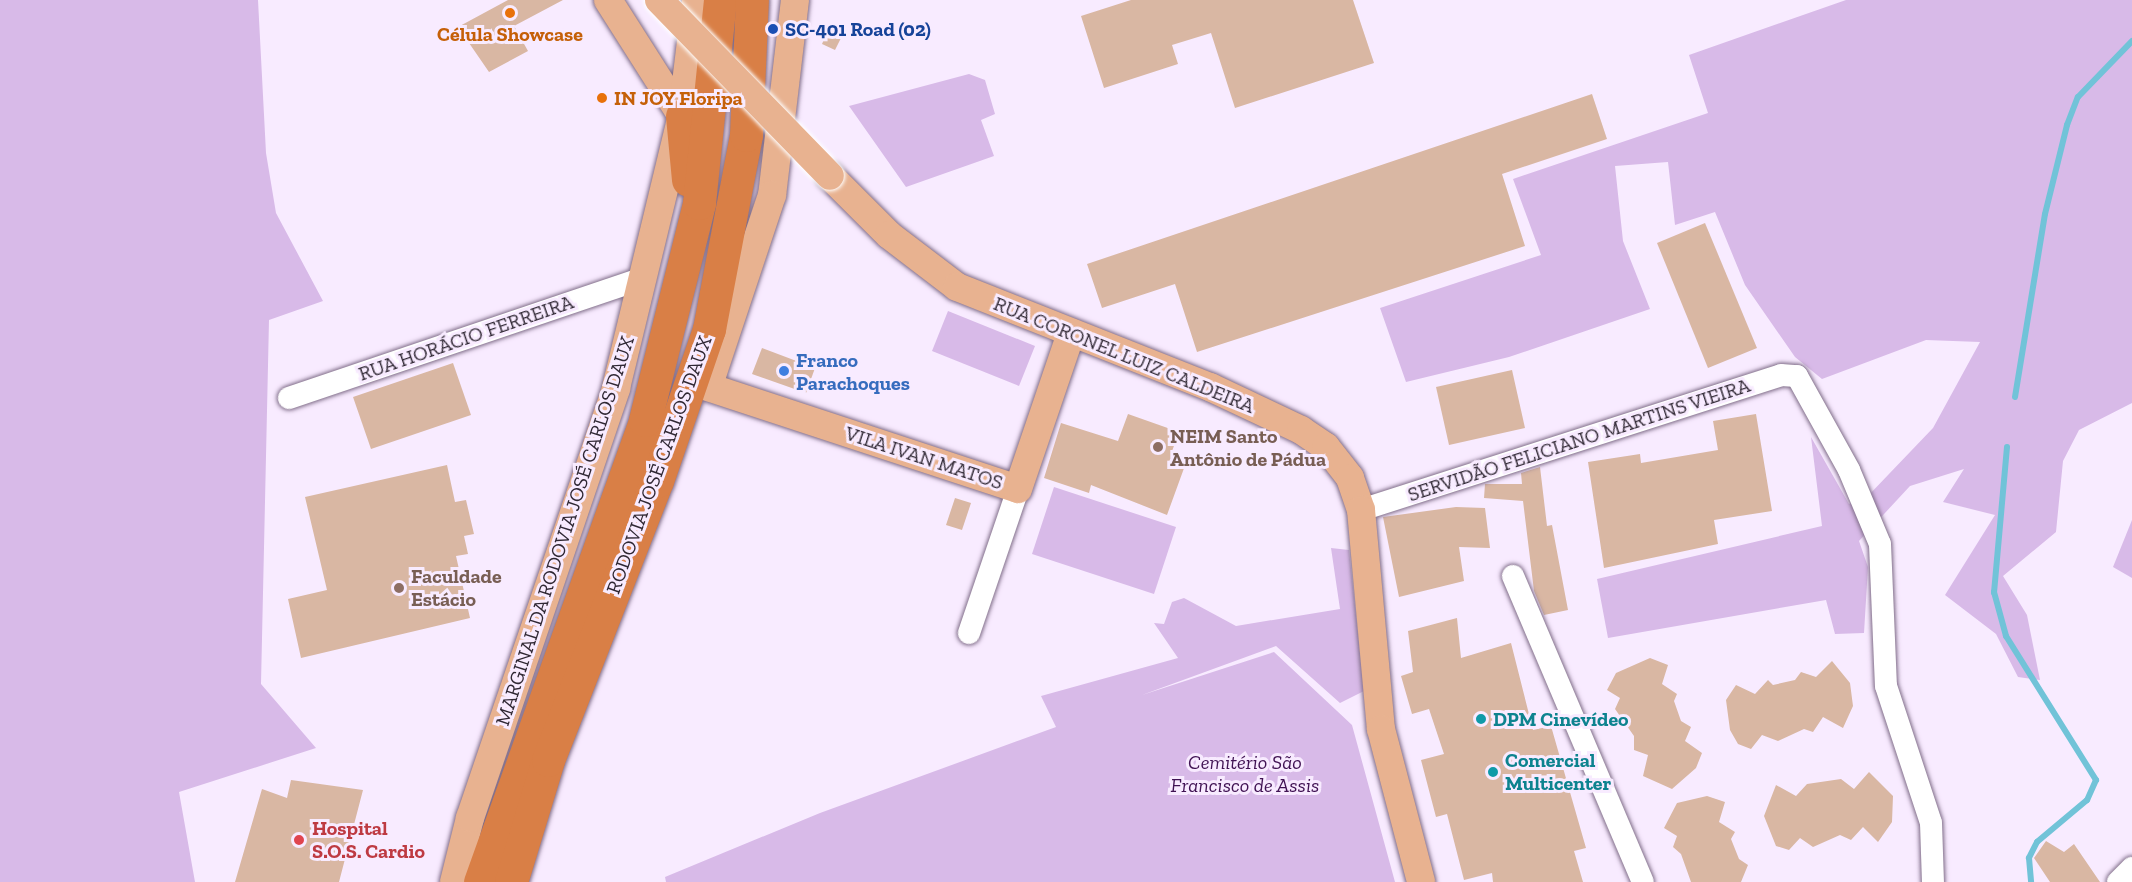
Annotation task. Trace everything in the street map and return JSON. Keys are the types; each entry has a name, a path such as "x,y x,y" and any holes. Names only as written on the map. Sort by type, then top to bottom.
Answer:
{"highway":[{"name":"RODOVIA JOSÉ CARLOS DAUX","path":"480,882 645,420 684,268 713,108 720,0"},
{"name":"RODOVIA JOSÉ CARLOS DAUX","path":"511,882 548,760 657,481 719,287 746,135 752,0"},
{"path":"682,117 688,148 684,268"},
{"path":"657,481 708,387"}],"main road":[{"path":"608,0 682,117"},
{"name":"RUA CORONEL LUIZ CALDEIRA","path":"659,0 889,235 957,287 1301,430 1326,447 1350,478 1361,510 1381,729 1420,882"},
{"name":"MARGINAL DA RODOVIA JOSÉ CARLOS DAUX","path":"454,882 470,818 616,388 682,117 696,0"},
{"path":"708,387 772,195 795,0"},
{"name":"VILA IVAN MATOS","path":"708,387 1018,489 1071,333"}],"street":[{"name":"RUA HORÁCIO FERREIRA","path":"289,398 644,278"},
{"name":"SERVIDÃO FELICIANO MARTINS VIEIRA","path":"1361,510 1781,375 1797,376 1849,470 1880,544 1886,686 1931,823 1933,882"},
{"path":"969,633 1018,489"},
{"path":"1513,576 1643,882"},
{"path":"2118,882 2132,868"}],"green space":[{"path":"0,0 258,0 266,153 276,213 323,301 269,320 261,684 316,748 179,792 195,882 0,882"},
{"path":"1846,0 2132,0 2132,403 2079,430 2063,461 2056,532 2003,576 2027,615 2040,680 2018,677 1996,634 1945,595 1995,515 1943,502 1964,469 1910,486 1859,541 1868,567 1864,633 1835,634 1826,600 1608,638 1597,579 1822,526 1811,437 1849,504 1866,498 1933,428 1980,342 1926,340 1822,379 1795,357 1745,285 1715,212 1675,225 1668,162 1615,166 1623,241 1650,309 1509,357 1406,382 1380,308 1541,255 1513,179 1708,113 1689,55"},
{"path":"969,74 985,80 995,114 981,120 994,156 906,187 849,106"},
{"path":"948,311 1035,346 1019,386 932,351"},
{"path":"1054,487 1176,527 1154,594 1032,554"},
{"path":"2132,520 2132,578 2113,567"},
{"name":"Cemitério São Francisco de Assis","path":"1331,548 1349,550 1364,691 1340,703 1276,646 1142,695 1274,652 1352,725 1395,882 666,882 665,877 820,813 1056,727 1041,696 1178,658 1154,623 1164,624 1172,602 1184,598 1236,626 1340,609"}],"building":[{"name":"Célula Showcase","path":"508,0 563,0 514,26 528,51 489,72 458,27"},
{"path":"1131,0 1353,0 1374,63 1235,108 1211,33 1172,45 1178,64 1104,88 1081,16"},
{"path":"829,28 843,34 835,50 822,44"},
{"path":"1592,94 1607,139 1502,174 1525,246 1197,352 1175,284 1102,308 1087,264"},
{"path":"1705,223 1757,348 1708,368 1657,243"},
{"name":"Franco Parachoques","path":"762,348 815,368 806,393 752,374"},
{"path":"453,363 471,415 371,449 353,397"},
{"path":"1512,370 1525,428 1449,445 1436,387"},
{"path":"1128,414 1179,432 1171,454 1187,460 1167,515 1091,485 1089,493 1044,478 1061,423 1118,441"},
{"path":"1756,414 1772,511 1714,520 1718,544 1604,568 1588,462 1640,454 1641,463 1718,450 1713,421"},
{"path":"447,465 455,502 466,500 474,534 464,536 468,554 456,556 470,618 301,658 288,599 327,590 305,497"},
{"path":"1540,467 1547,526 1552,525 1568,610 1544,615 1534,591 1523,501 1484,498 1485,484 1522,484 1521,473"},
{"path":"955,498 971,503 962,530 946,525"},
{"path":"1456,507 1485,508 1490,548 1459,547 1464,581 1399,597 1383,517"},
{"path":"1457,618 1461,658 1511,643 1533,730 1551,726 1586,848 1574,851 1583,882 1493,882 1492,873 1464,880 1447,814 1436,817 1421,760 1444,754 1429,709 1412,714 1401,676 1413,672 1408,631"},
{"path":"1650,658 1668,665 1662,684 1677,694 1674,701 1681,721 1691,727 1685,741 1702,753 1696,768 1672,789 1643,776 1648,755 1634,750 1634,736 1615,709 1620,698 1607,690 1616,673"},
{"path":"1832,661 1850,683 1853,706 1843,728 1823,717 1813,732 1804,729 1778,741 1762,735 1751,749 1738,744 1730,730 1726,700 1736,685 1755,694 1768,680 1773,685 1795,680 1801,672 1816,677"},
{"path":"1869,772 1893,796 1892,822 1878,842 1863,827 1851,840 1840,835 1813,847 1800,838 1789,850 1776,846 1764,816 1776,785 1796,796 1807,784 1841,779 1854,789"},
{"name":"Hospital S.O.S. Cardio","path":"291,780 363,790 339,882 235,882 262,789 287,798"},
{"path":"1707,796 1725,802 1719,822 1735,832 1731,839 1739,859 1748,865 1741,882 1691,882 1681,854 1673,847 1677,836 1664,828 1677,803"},
{"path":"2046,841 2064,852 2074,844 2100,882 2050,882 2034,858"}],"waterway":[{"path":"2015,397 2045,214 2067,125 2078,97 2132,41"},
{"path":"2007,447 1994,592 2006,636 2096,780 2087,800 2037,842 2029,858 2031,882"}],"place":[{"name":"Célula Showcase","path":"510,13"},
{"name":"SC-401 Road (02)","path":"773,29"},
{"name":"IN JOY Floripa","path":"602,98"},
{"name":"Franco Parachoques","path":"784,371"},
{"name":"NEIM Santo Antônio de Pádua","path":"1158,447"},
{"name":"Faculdade Estácio","path":"399,588"},
{"name":"DPM Cinevídeo","path":"1481,719"},
{"name":"Comercial Multicenter","path":"1493,772"},
{"name":"Hospital S.O.S. Cardio","path":"299,840"}]}
